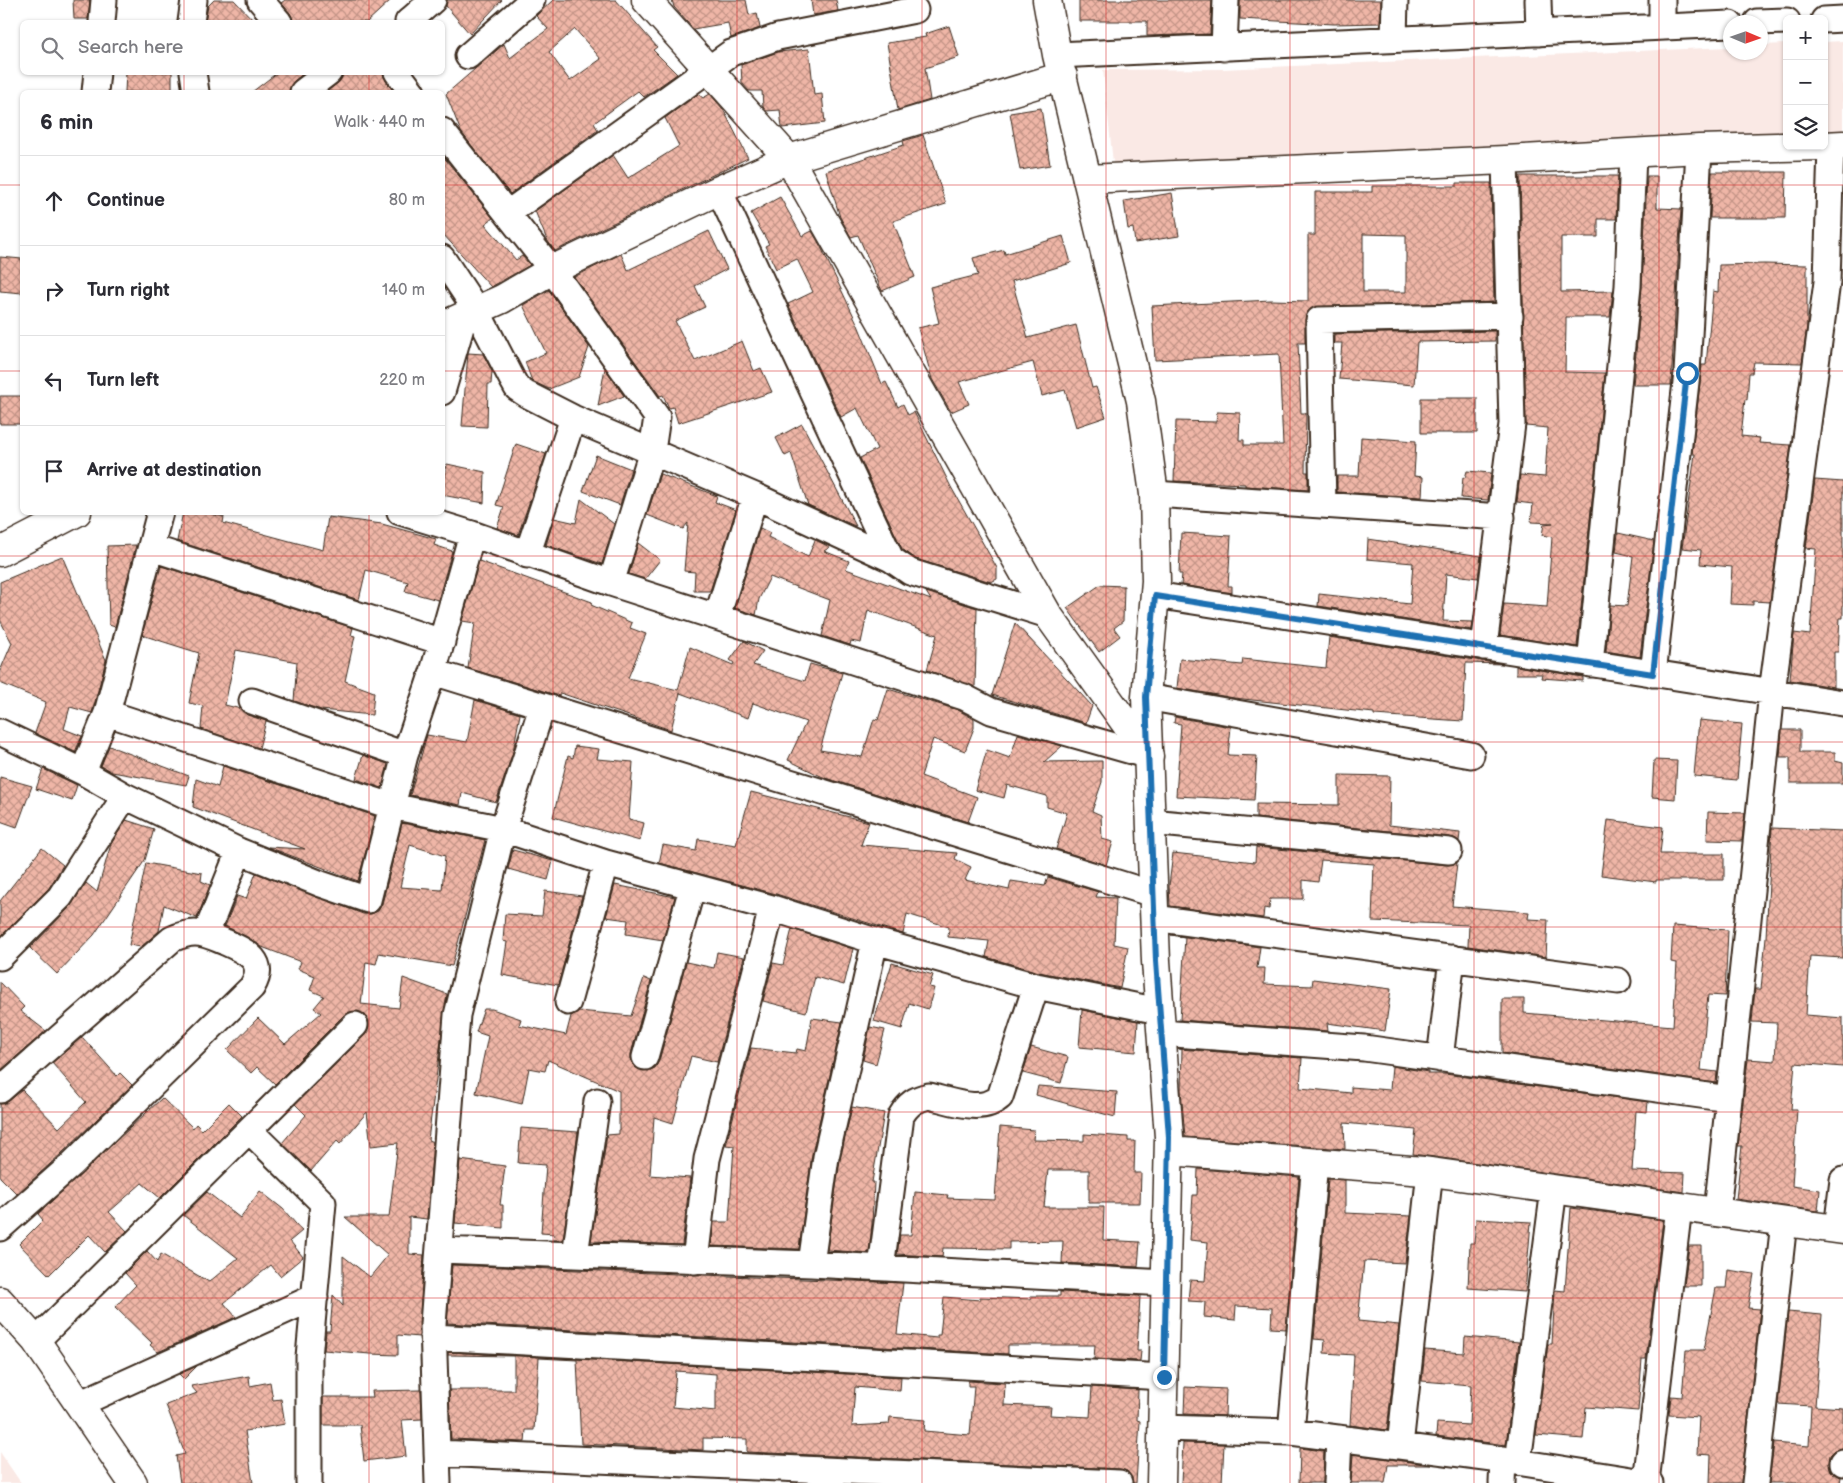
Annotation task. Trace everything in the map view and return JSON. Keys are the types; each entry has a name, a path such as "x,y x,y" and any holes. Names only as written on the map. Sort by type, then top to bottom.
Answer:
{"main road":[{"path":"646,0 789,159 1048,615 1149,756"},
{"path":"1047,0 1060,66 1141,401 1154,494 1155,596 1146,697 1154,906 1169,1152 1161,1483"},
{"path":"461,318 552,270 719,190 789,159 1060,66"},
{"path":"1087,179 1699,149 1829,146"},
{"path":"0,552 67,515"},
{"path":"1169,1152 1430,1171 1840,1230"},
{"path":"0,1301 36,1341 133,1483"}],"street":[{"path":"102,20 104,0"},
{"path":"191,20 194,0"},
{"path":"260,0 277,20"},
{"path":"410,20 433,0"},
{"path":"468,56 532,0"},
{"path":"1224,48 1226,0"},
{"path":"1394,39 1395,0"},
{"path":"1538,0 1539,33"},
{"path":"1662,0 1662,26"},
{"path":"508,214 731,53 753,44 915,10"},
{"path":"1828,20 1843,19"},
{"path":"1768,22 1783,21"},
{"path":"1060,66 1224,48 1723,24"},
{"path":"95,90 97,75"},
{"path":"193,75 196,90"},
{"path":"399,75 410,90"},
{"path":"307,90 328,78"},
{"path":"445,135 552,270 657,417 652,451 611,584"},
{"path":"1717,1212 1772,692 1827,282 1829,146"},
{"path":"1653,674 1687,373 1699,149"},
{"path":"1590,664 1628,286 1632,153"},
{"path":"1484,647 1502,518 1512,424 1505,160"},
{"path":"719,190 891,559"},
{"path":"445,267 461,318 517,388 526,394 573,418 754,496 891,559 910,572 1048,615"},
{"path":"1323,505 1319,320 1510,316"},
{"path":"445,380 461,318"},
{"path":"527,555 573,418"},
{"path":"1154,494 1502,518"},
{"path":"717,617 754,496"},
{"path":"83,772 107,713 159,515"},
{"path":"411,515 472,534 611,584 964,697 992,712 1149,756"},
{"path":"0,732 83,772 125,796 239,851 321,884 368,900 405,754 433,672 472,534"},
{"path":"152,548 442,642"},
{"path":"1155,596 1843,704"},
{"path":"433,672 1154,906 1452,958 1618,980"},
{"path":"1146,697 1471,755"},
{"path":"252,701 405,754"},
{"path":"438,1483 433,1337 457,1015 503,829 542,707"},
{"path":"107,713 391,806 503,829 606,863 692,888 772,908 875,941 1160,1022 1729,1098"},
{"path":"2,952 60,897 125,796"},
{"path":"1151,822 1449,851"},
{"path":"206,934 239,851"},
{"path":"568,1002 606,863"},
{"path":"645,1057 692,888"},
{"path":"695,1261 708,1159 772,908"},
{"path":"0,1090 165,943 182,935 206,934 248,953 253,958 258,975 252,987 71,1164 0,1228"},
{"path":"811,1264 826,1157 875,941"},
{"path":"1440,1059 1452,958"},
{"path":"881,1268 901,1116 906,1108 920,1098 929,1096 982,1106 995,1102 1000,1097 1036,986"},
{"path":"36,1341 355,1025"},
{"path":"576,1255 597,1101"},
{"path":"248,1130 323,1203 309,1358 309,1483"},
{"path":"1291,1432 1315,1162"},
{"path":"1400,1446 1430,1171"},
{"path":"1840,1230 1843,1180"},
{"path":"1508,1468 1554,1189"},
{"path":"1162,1428 1291,1432 1400,1446 1508,1468 1648,1483 1679,1207"},
{"path":"1755,1483 1784,1222"},
{"path":"440,1250 811,1264 1166,1283"},
{"path":"78,1404 315,1297"},
{"path":"433,1337 1164,1377"},
{"path":"1337,1483 1339,1438"},
{"path":"437,1453 1119,1483"}],"shaded area":[{"path":"1843,41 1843,131 1828,132 1828,42"},
{"path":"1783,44 1783,134 1114,172 1103,70 1223,69 1723,47 1723,60 1768,60 1768,45"},
{"path":"0,1452 21,1483 0,1483"}],"building":[{"path":"73,0 90,0 88,19 74,19"},
{"path":"214,0 234,0 253,20 205,20 208,6"},
{"path":"285,0 391,0 369,20 292,20 290,13 281,3"},
{"path":"447,0 502,0 470,34 446,6"},
{"path":"553,0 616,0 657,47 653,50 677,74 644,97 638,91 594,123 598,130 510,194 461,132 446,94 504,44 510,58 548,29 536,16","holes":["575,29 601,59 570,81 549,52"]},
{"path":"672,0 746,0 749,15 757,13 760,28 731,38 728,23 693,29 674,7"},
{"path":"811,0 836,0 838,11 813,15"},
{"path":"1079,0 1212,0 1210,34 1147,36 1147,21 1079,21"},
{"path":"1240,0 1381,0 1380,23 1334,24 1240,19"},
{"path":"949,26 959,57 925,68 930,100 898,110 887,43 926,37 925,34"},
{"path":"809,49 814,95 822,94 825,123 782,128 780,110 766,111 763,107 762,91 749,91 742,83 741,65 778,52"},
{"path":"126,75 172,75 172,90 125,90"},
{"path":"274,75 301,75 294,81 290,90 255,90"},
{"path":"342,75 384,75 393,90 329,90 338,83"},
{"path":"698,94 703,98 710,94 723,109 748,158 555,251 547,240 535,211 613,155 628,178 679,146 665,118"},
{"path":"1041,108 1050,165 1020,170 1010,113"},
{"path":"923,135 946,204 893,221 915,277 882,291 858,235 851,237 840,217 826,171 904,145 903,141"},
{"path":"445,159 493,218 485,224 516,260 522,256 530,265 491,287 445,236"},
{"path":"1712,172 1786,172 1785,218 1710,218"},
{"path":"1520,176 1618,176 1616,219 1598,219 1598,237 1561,237 1561,292 1613,291 1610,317 1566,317 1565,372 1605,373 1577,647 1500,635 1504,604 1547,607 1552,537 1542,535 1544,524 1553,523 1531,522 1533,504 1517,502 1520,475 1545,477 1548,428 1526,426"},
{"path":"1647,176 1657,176 1657,208 1681,209 1671,385 1633,385 1642,287"},
{"path":"1457,183 1491,183 1494,302 1312,308 1307,313 1305,320 1305,343 1298,343 1301,413 1306,413 1305,472 1308,472 1308,490 1245,486 1245,484 1174,481 1176,421 1216,422 1217,412 1240,413 1239,440 1244,440 1244,445 1283,445 1279,354 1155,360 1152,306 1271,300 1308,301 1308,235 1315,235 1315,192 1372,192 1372,186 1457,186","holes":["1363,234 1406,235 1406,292 1363,292"]},
{"path":"1172,193 1179,236 1135,243 1133,228 1128,229 1124,201"},
{"path":"780,197 802,236 812,231 858,325 882,384 886,382 898,407 903,404 908,415 914,412 951,487 997,568 997,579 991,582 916,559 902,549 860,458 877,449 857,408 841,417 788,304 813,292 797,259 776,269 765,246 769,244 751,213"},
{"path":"709,231 727,269 695,286 705,307 675,321 695,361 742,341 754,371 761,368 772,392 678,423 673,407 669,408 663,395 660,396 574,277 621,254 628,270"},
{"path":"1063,236 1071,263 1012,281 1028,338 1076,325 1092,388 1096,387 1106,417 1076,427 1065,390 1042,396 1033,362 959,382 969,404 951,412 932,379 918,328 939,323 930,287 978,275 973,258 1004,250 1005,254"},
{"path":"0,257 20,259 20,293 0,291"},
{"path":"1719,265 1807,265 1807,326 1802,363 1754,362 1752,373 1749,373 1741,436 1760,438 1759,443 1791,445 1770,602 1753,601 1753,605 1730,604 1732,567 1700,564 1701,550 1682,548 1695,454 1692,454 1702,365 1706,365 1713,291 1718,292"},
{"path":"549,290 589,347 579,377 549,389 532,381 525,362 546,353 523,305"},
{"path":"1495,331 1495,341 1417,342 1414,385 1339,379 1342,343 1334,343 1334,334"},
{"path":"468,353 483,354 492,371 491,384 488,384 487,427 462,426"},
{"path":"605,368 624,396 598,406"},
{"path":"0,396 20,396 20,424 0,424"},
{"path":"1421,398 1477,398 1477,433 1421,433"},
{"path":"802,424 856,526 808,505 791,453 785,456 776,438"},
{"path":"1361,437 1416,441 1414,476 1423,477 1422,497 1337,492 1337,476 1359,476"},
{"path":"516,444 546,454 518,535 497,528 504,507 496,505"},
{"path":"596,455 631,469 620,505 583,491"},
{"path":"447,464 485,472 484,503 445,496"},
{"path":"1467,471 1491,473 1488,500 1461,498 1463,477 1465,478"},
{"path":"660,474 717,496 715,502 736,510 710,591 694,591 695,572 684,571 688,523 683,529 647,515"},
{"path":"1815,480 1843,482 1843,618 1840,618 1838,652 1834,652 1834,687 1790,680 1794,633 1810,635 1816,549 1806,548"},
{"path":"581,499 614,524 602,564 546,545 554,518 576,523"},
{"path":"182,515 216,515 224,517 223,523 323,550 328,517 382,524 436,539 434,545 452,551 438,600 405,591 408,582 366,570 359,600 177,541"},
{"path":"760,528 770,533 768,537 808,557 815,540 830,547 824,551 849,561 846,569 931,600 926,592 977,608 975,687 927,670 937,635 868,610 861,643 851,641 850,645 822,636 830,600 770,577 759,599 756,615 735,608"},
{"path":"1181,533 1231,536 1228,586 1232,586 1232,593 1181,585 1182,574 1179,574"},
{"path":"1618,533 1654,541 1640,657 1606,651 1610,605 1627,606 1633,556 1616,552"},
{"path":"1368,539 1481,556 1478,578 1446,574 1443,621 1473,622 1472,630 1318,606 1319,594 1410,604 1413,563 1367,559"},
{"path":"638,543 660,560 645,579 629,574"},
{"path":"136,545 115,627 109,625 107,546"},
{"path":"62,556 106,660 92,713 70,707 64,729 82,736 75,752 35,733 46,702 0,683 0,671 12,643 0,620 0,582"},
{"path":"479,561 592,602 591,605 632,623 630,628 646,634 628,678 678,690 690,647 733,665 734,663 730,660 744,641 763,651 753,665 805,681 810,664 842,673 820,750 862,757 874,719 878,720 888,689 958,710 974,719 974,728 965,751 933,739 921,776 977,797 968,822 825,778 788,760 806,722 753,703 748,718 680,693 671,730 560,693 559,696 468,668 475,623 462,621"},
{"path":"161,566 353,628 351,635 355,636 345,681 374,692 372,715 321,710 294,701 297,662 236,650 225,705 241,709 247,715 266,721 259,748 201,729 203,706 189,703 199,653 142,635"},
{"path":"1100,585 1124,586 1123,621 1114,628 1120,636 1099,652 1067,608"},
{"path":"1015,623 1092,706 1086,723 992,695"},
{"path":"1329,637 1503,664 1466,663 1463,721 1374,715 1374,713 1234,698 1177,688 1180,659 1242,665 1243,659 1326,668"},
{"path":"1516,666 1583,677 1583,681 1541,678 1542,674 1516,674"},
{"path":"475,700 520,714 513,752 496,802 462,793 460,805 410,795 427,735 467,742"},
{"path":"1175,717 1231,727 1228,755 1257,756 1254,800 1176,796 1181,724 1174,723"},
{"path":"1699,720 1742,724 1737,780 1694,776"},
{"path":"1782,730 1800,730 1800,752 1835,752 1835,761 1843,763 1843,783 1790,783 1790,757 1780,757"},
{"path":"1018,734 1062,746 1044,762 1102,761 1102,782 1092,811 1101,815 1102,839 1113,842 1106,865 1056,849 1067,813 1047,807 1047,796 1007,785 1004,798 975,790 987,750 1010,758"},
{"path":"109,746 189,776 186,785 112,772 101,766"},
{"path":"575,746 599,749 597,759 633,762 629,819 644,823 640,841 553,817 568,756 573,758"},
{"path":"363,755 388,764 382,788 356,779"},
{"path":"1654,760 1677,761 1675,799 1652,797"},
{"path":"223,766 375,816 358,881 268,847 305,849 193,807 196,779 218,787"},
{"path":"43,769 77,785 72,801 36,789"},
{"path":"1339,775 1390,776 1389,825 1460,833 1459,841 1450,837 1256,818 1256,804 1339,805"},
{"path":"0,777 32,786 17,827 0,821"},
{"path":"751,792 869,822 861,845 957,853 955,859 971,867 965,880 1009,890 1011,881 1045,886 1048,877 1098,892 1096,897 1116,898 1114,944 1128,947 1120,988 1039,972 986,957 989,941 948,937 949,927 907,914 903,934 776,894 659,863 663,845 696,851 698,839 736,845"},
{"path":"1708,812 1745,813 1742,841 1707,840"},
{"path":"126,820 154,829 145,860 94,935 57,974 30,948 70,907 86,883 97,892 111,844"},
{"path":"1608,820 1663,827 1660,854 1724,854 1724,880 1656,880 1656,882 1601,875"},
{"path":"402,823 485,840 452,966 379,953 376,964 366,962 361,1004 399,1008 403,978 447,994 428,1140 433,1142 427,1219 409,1217 409,1254 424,1255 419,1337 398,1335 398,1355 324,1350 326,1331 330,1331 333,1295 343,1306 343,1256 370,1277 388,1255 345,1217 389,1217 398,1143 371,1146 367,1112 340,1144 337,1141 311,1171 282,1143 306,1115 295,1104 365,1035 369,1028 369,1021 365,1015 358,1011 345,1014 275,1084 257,1067 251,1073 227,1050 258,1018 285,1044 321,1013 314,1008 324,996 310,990 315,976 298,969 301,962 262,947 225,926 237,896 246,899 256,873 363,914 371,914 378,911 382,904","holes":["410,845 445,856 442,890 400,887"]},
{"path":"1772,828 1843,831 1843,958 1810,956 1806,1015 1843,1018 1843,1067 1795,1063 1791,1109 1797,1109 1792,1186 1820,1190 1818,1211 1736,1199 1742,1146 1738,1146 1748,1059 1775,1061 1777,1023 1752,1022 1755,989 1761,989"},
{"path":"1256,847 1448,865 1457,863 1452,906 1529,912 1528,919 1548,920 1546,957 1468,946 1469,925 1372,921 1374,864 1321,860 1318,882 1303,880 1303,899 1270,899 1269,909 1264,908 1263,918 1170,906 1169,886 1173,853 1255,862"},
{"path":"42,848 63,865 49,888 0,937 0,901"},
{"path":"513,850 553,861 548,880 508,869"},
{"path":"146,863 202,873 201,881 210,885 197,918 164,905 159,931 141,947 129,945"},
{"path":"615,885 675,897 663,940 626,934 628,920 606,917"},
{"path":"545,891 582,896 558,985 502,975 507,942 503,941 505,914 542,916"},
{"path":"1673,926 1728,930 1725,996 1708,995 1701,1070 1717,1072 1716,1083 1502,1053 1502,999 1524,999 1524,1013 1673,1026 1677,963 1671,962"},
{"path":"792,929 853,949 844,985 815,977 806,1012 763,1001 773,963 783,965"},
{"path":"1171,935 1260,947 1257,968 1265,968 1264,984 1312,986 1313,979 1391,989 1385,1031 1327,1023 1328,1031 1180,1020 1185,937"},
{"path":"717,952 744,957 717,1062 691,1056 673,1123 654,1117 650,1175 690,1178 682,1245 591,1241 607,1135 619,1134 619,1091 548,1060 545,1071 529,1068 522,1104 476,1093 488,1036 476,1032 484,1009 492,1009 521,1019 519,1025 566,1035 571,1016 579,1011 631,1016 644,978 651,981 631,1054 631,1061 635,1067 648,1071 655,1068 659,1061 686,962 714,968"},
{"path":"892,963 933,975 929,987 934,988 928,1009 909,1003 902,1029 874,1021"},
{"path":"0,982 24,1007 20,1011 46,1031 0,1071"},
{"path":"1082,1010 1138,1021 1136,1052 1079,1047"},
{"path":"812,1018 842,1022 812,1154 799,1249 711,1246 714,1222 729,1222 734,1146 726,1145 751,1048 796,1053 797,1049 806,1051"},
{"path":"870,1027 885,1030 876,1064 863,1060"},
{"path":"82,1037 117,1076 120,1073 132,1085 17,1194 0,1177 0,1104 9,1101 22,1090 59,1128 86,1102 52,1063"},
{"path":"1031,1047 1068,1057 1061,1083 1023,1073"},
{"path":"1182,1049 1302,1058 1300,1088 1351,1093 1351,1087 1390,1090 1392,1066 1428,1072 1428,1074 1445,1074 1648,1102 1647,1112 1636,1111 1632,1171 1685,1173 1684,1192 1413,1154 1416,1130 1344,1123 1345,1149 1185,1137 1181,1090"},
{"path":"1038,1086 1117,1092 1115,1117 1036,1095"},
{"path":"162,1098 193,1128 196,1124 202,1130 229,1103 242,1116 160,1198 142,1183 109,1212 127,1231 105,1252 89,1235 49,1275 19,1244 43,1220 38,1214"},
{"path":"852,1107 884,1113 872,1182 874,1182 869,1253 827,1250 840,1160"},
{"path":"1000,1127 1034,1130 1033,1140 1084,1141 1084,1134 1128,1137 1128,1141 1135,1141 1134,1173 1141,1173 1140,1203 1089,1203 1089,1170 1048,1170 1044,1207 1104,1207 1103,1240 1140,1242 1138,1267 1062,1263 1063,1241 1009,1242 1009,1249 943,1248 942,1257 897,1254 900,1235 911,1235 915,1192 948,1195 947,1198 995,1200"},
{"path":"521,1128 578,1132 563,1240 553,1240 554,1234 541,1233 546,1165 518,1163"},
{"path":"460,1160 505,1166 500,1205 503,1205 503,1228 455,1223"},
{"path":"1198,1169 1299,1177 1286,1329 1271,1328 1272,1308 1236,1306 1235,1320 1204,1317 1205,1302 1188,1301 1190,1280 1205,1281 1208,1242 1190,1240 1193,1195 1197,1195"},
{"path":"1328,1179 1345,1180 1345,1213 1411,1216 1405,1263 1364,1261 1358,1321 1399,1325 1387,1430 1350,1425 1354,1355 1324,1353 1325,1340 1314,1339"},
{"path":"260,1191 283,1209 302,1231 290,1241 303,1257 280,1276 271,1265 224,1303 236,1317 158,1352 150,1345 152,1343 115,1307 136,1285 125,1273 147,1251 157,1262 161,1254 209,1282 238,1258 183,1215 207,1192 240,1218"},
{"path":"1571,1208 1663,1220 1646,1359 1642,1359 1638,1411 1586,1407 1583,1439 1536,1435 1548,1344 1552,1344 1555,1290 1565,1291"},
{"path":"1476,1219 1531,1222 1525,1292 1468,1288 1470,1243 1474,1243"},
{"path":"1689,1246 1701,1246 1701,1286 1684,1286"},
{"path":"452,1265 903,1283 897,1334 937,1338 937,1335 940,1335 944,1297 980,1300 980,1297 1031,1299 1031,1296 1060,1296 1060,1292 1140,1296 1137,1351 1141,1351 1140,1361 1094,1359 1095,1345 1008,1345 1008,1354 447,1323"},
{"path":"1728,1270 1754,1274 1748,1308 1760,1309 1741,1483 1710,1483 1711,1455 1697,1454 1699,1417 1669,1415 1671,1396 1682,1397 1686,1350 1704,1350 1716,1288 1726,1288"},
{"path":"1788,1312 1822,1315 1815,1406 1843,1408 1843,1448 1835,1450 1830,1455 1829,1462 1831,1471 1841,1477 1840,1483 1769,1483 1774,1443 1809,1446 1811,1406 1778,1404"},
{"path":"1465,1337 1519,1342 1506,1445 1436,1436 1437,1423 1469,1425 1471,1385 1422,1381 1425,1350 1464,1353"},
{"path":"448,1352 901,1377 900,1391 855,1387 852,1426 889,1424 890,1417 925,1420 924,1431 970,1435 974,1386 968,1386 968,1381 1005,1383 1004,1405 1051,1407 1050,1415 1090,1417 1092,1387 1138,1390 1137,1420 1140,1421 1136,1483 1133,1483 1127,1471 1120,1469 747,1452 747,1439 703,1438 703,1450 581,1444 577,1360 539,1358 534,1430 526,1430 525,1442 451,1439 449,1390 514,1390 514,1356 448,1355","holes":["676,1371 716,1374 716,1411 673,1407"]},
{"path":"197,1366 184,1379 179,1374"},
{"path":"249,1376 250,1386 270,1382 273,1400 281,1399 285,1424 245,1431 253,1483 180,1483 176,1456 185,1454 166,1405 197,1393 191,1386"},
{"path":"1185,1387 1226,1389 1225,1416 1184,1414"},
{"path":"421,1390 422,1419 402,1420 406,1456 364,1461 360,1425 323,1425 323,1397 373,1397 372,1391"},
{"path":"1183,1443 1224,1444 1222,1483 1181,1483"},
{"path":"1300,1448 1324,1451 1323,1483 1299,1483"},
{"path":"1353,1454 1431,1465 1388,1465 1385,1483 1351,1483"}],"route":[{"path":"1164,1377 1169,1137 1156,961 1146,697 1155,596 1653,674 1687,373"}]}
